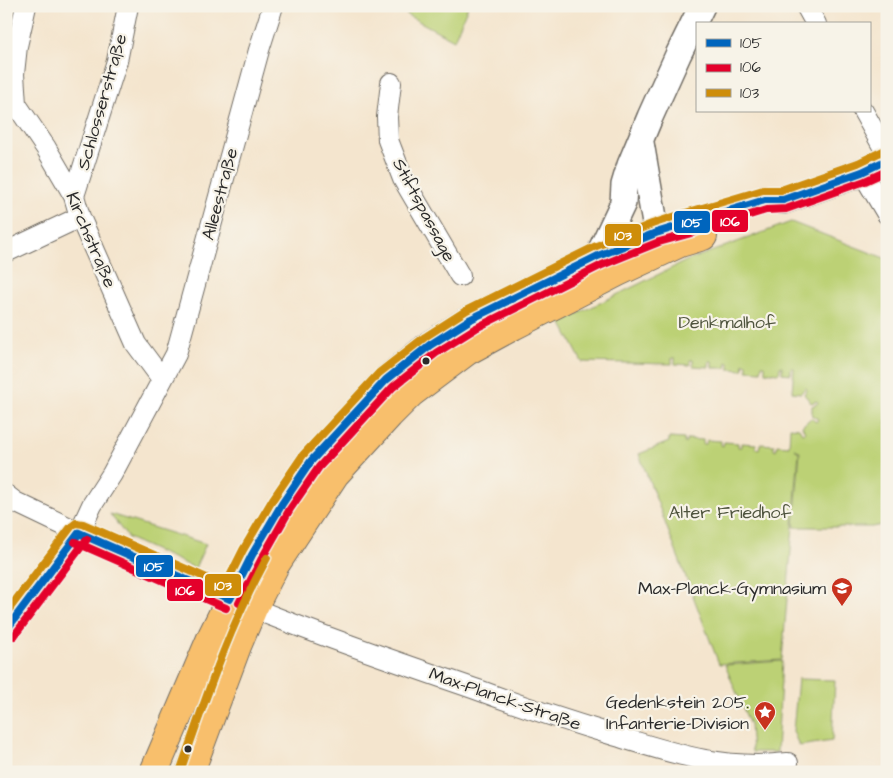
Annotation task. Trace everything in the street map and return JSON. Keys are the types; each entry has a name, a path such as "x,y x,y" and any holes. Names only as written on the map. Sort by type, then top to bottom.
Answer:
{"main road":[{"path":"190,772 237,646 242,604 252,555 282,504 311,461 386,380 430,345 470,319 598,256 653,241 765,200 783,200 862,172 887,160"},
{"path":"154,772 212,636 275,565 335,474 411,392 467,351 618,272 653,241"}],"street":[{"name":"Kirchstraße","path":"26,6 15,64 16,104 46,148 74,196 80,217 136,344 162,379"},
{"name":"Schlosserstraße","path":"74,196 117,61 128,6"},
{"name":"Alleestraße","path":"6,630 79,533 92,505 112,474 176,354 259,50 273,6"},
{"path":"653,241 628,218 623,203 624,185 630,165 641,143 650,117 702,6"},
{"path":"806,6 815,22"},
{"name":"Stiftspassage","path":"391,83 387,117 388,140 403,179 460,276"},
{"path":"864,112 887,154"},
{"path":"641,143 653,241"},
{"path":"862,172 887,214"},
{"path":"598,256 623,203"},
{"path":"6,252 80,217"},
{"name":"Max-Planck-Straße","path":"6,495 15,502 79,533 242,604 338,641 535,711 683,757 738,765 788,763"}],"green space":[{"path":"416,6 468,6 454,40 407,15 409,9 414,10"},
{"path":"791,222 887,259 887,524 872,527 794,527 800,451 794,449 799,452 782,660 719,664 639,454 669,442 669,438 684,439 684,443 686,443 687,439 703,440 703,444 706,444 707,440 721,441 723,446 724,442 738,443 738,447 741,447 741,443 756,444 756,448 759,449 760,444 774,445 776,450 777,445 789,446 790,427 799,428 802,433 805,432 802,426 811,418 816,422 818,419 812,416 812,406 818,403 817,401 811,403 804,394 807,389 805,388 801,393 792,392 794,368 791,368 791,374 782,373 782,366 779,373 765,372 765,365 762,365 761,371 747,370 747,364 744,363 743,370 729,369 729,363 727,362 726,368 712,368 712,361 709,361 709,367 693,366 693,360 690,360 690,365 675,364 675,358 672,358 672,364 582,362 561,322 686,261"},
{"path":"110,514 206,544 195,568 128,538"},
{"path":"782,661 777,752 752,752 750,725 725,665"},
{"path":"798,679 835,680 832,741 799,746 793,731"}],"transit line":[{"name":"103","path":"6,613 76,523 83,524 225,586 243,550 273,499 303,455 379,373 425,337 467,310 594,247 682,214 763,190 781,190 858,163 883,151"},
{"name":"105","path":"230,599 252,555 282,504 311,461 386,380 430,345 471,319 598,256 656,233 685,224 765,200 783,200 862,172 887,160"},
{"name":"106","path":"239,603 290,509 319,467 393,387 436,353 476,328 602,265 659,242 766,210 786,209 865,181 887,171"},
{"name":"105","path":"79,533 230,599"},
{"name":"105","path":"6,630 79,533"},
{"name":"106","path":"14,636 87,539"},
{"name":"106","path":"75,542 226,608"},
{"name":"103","path":"181,769 209,688 230,635 267,558"}],"place":[{"name":"Max-Planck-Gymnasium","path":"842,607"},
{"name":"Gedenkstein 205. Infanterie-Division","path":"765,731"}],"park label":[{"name":"Denkmalhof","path":"727,322"},
{"name":"Alter Friedhof","path":"730,512"}]}
